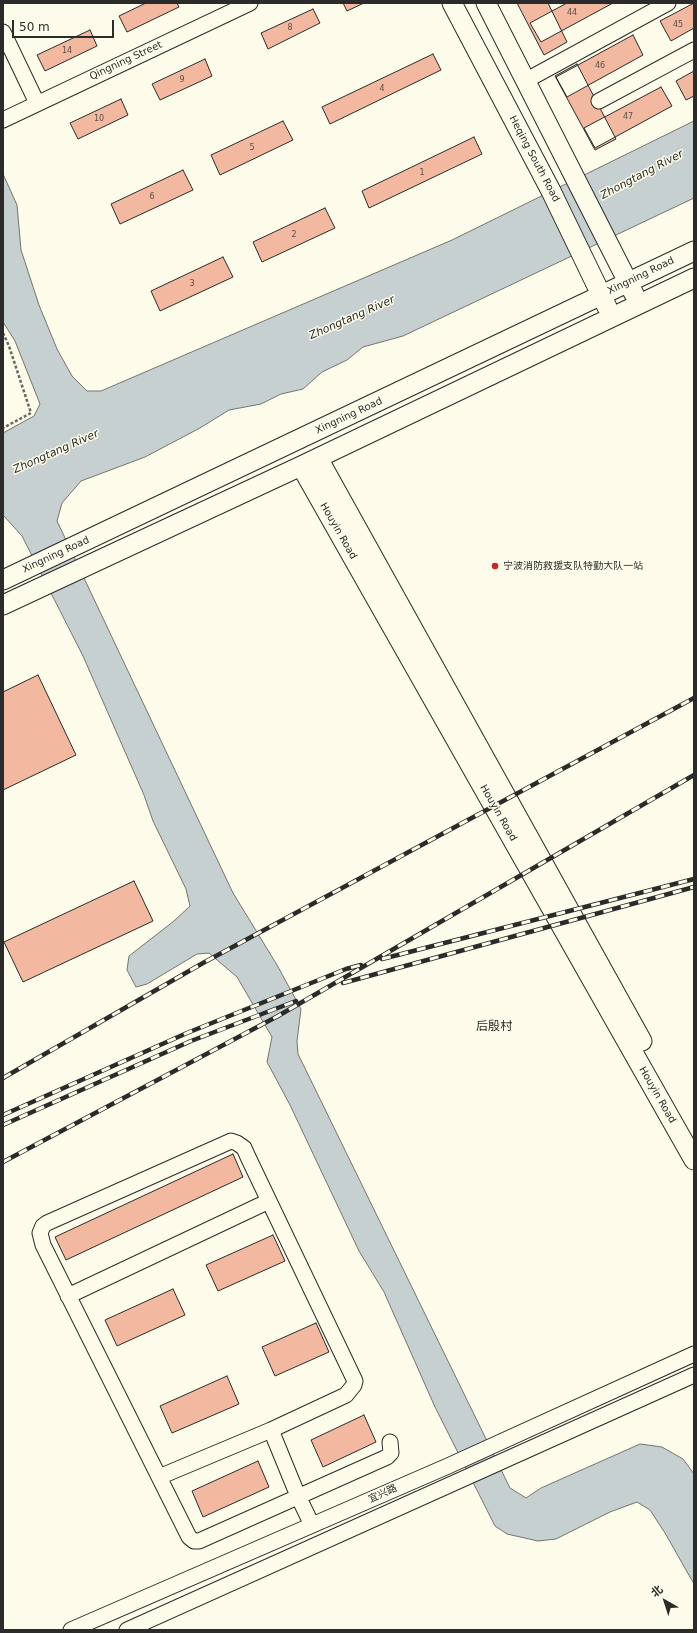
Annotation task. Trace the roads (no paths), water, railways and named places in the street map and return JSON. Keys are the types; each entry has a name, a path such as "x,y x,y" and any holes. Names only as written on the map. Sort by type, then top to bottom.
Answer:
{"main road":[{"name":"Heqing South Road","path":"452,3 551,191 612,317"},
{"path":"486,3 639,304"},
{"name":"Xingning Road","path":"10,576 694,251"},
{"path":"3,606 318,458 694,278"},
{"name":"Houyin Road","path":"318,458 694,1135"},
{"name":"Houyin Road","path":"301,466 694,1160"}],"street":[{"name":"Qingning Street","path":"3,120 250,3"},
{"path":"525,81 668,3"},
{"path":"3,32 38,103"},
{"path":"599,101 694,50"},
{"path":"159,1477 271,1430 346,1395 352,1390 355,1381 244,1148 236,1142 231,1141 47,1223 43,1226 40,1233 43,1245 68,1296 189,1537 194,1541 199,1541 387,1458 391,1453 390,1442"},
{"path":"68,1296 270,1201"},
{"name":"宜兴路","path":"71,1630 448,1466 694,1354"},
{"name":"宜兴路","path":"127,1630 694,1375"},
{"path":"271,1430 298,1496 312,1525"}],"water":[{"name":"Zhongtang River","path":"694,121 694,198 403,336 363,347 347,360 322,372 303,389 281,394 261,404 229,410 200,428 145,457 81,481 62,503 57,521 233,893 277,965 301,1009 297,1041 298,1054 510,1488 526,1498 541,1488 640,1444 662,1447 683,1459 694,1474 694,1584 650,1510 637,1502 610,1512 556,1539 538,1541 507,1534 495,1526 435,1407 384,1292 359,1251 290,1105 267,1062 272,1037 237,977 209,953 197,954 147,984 136,987 127,970 129,956 174,921 190,906 186,889 153,821 144,795 83,656 22,536 3,515 3,433 34,416 40,404 15,341 3,322 3,174 17,205 21,250 39,305 57,349 72,376 87,391 101,391 452,240"}],"railway":[{"path":"3,1078 203,963 694,698"},
{"path":"3,1162 278,1016 694,775"},
{"path":"382,959 694,879"},
{"path":"343,983 694,887"},
{"path":"3,1115 187,1033 346,969 361,965"},
{"path":"3,1125 191,1041 296,1001"}],"place":[{"name":"宁波消防救援支队特勤大队一站","path":"495,566"}],"district":[{"name":"后殷村","path":"494,1027"}]}
